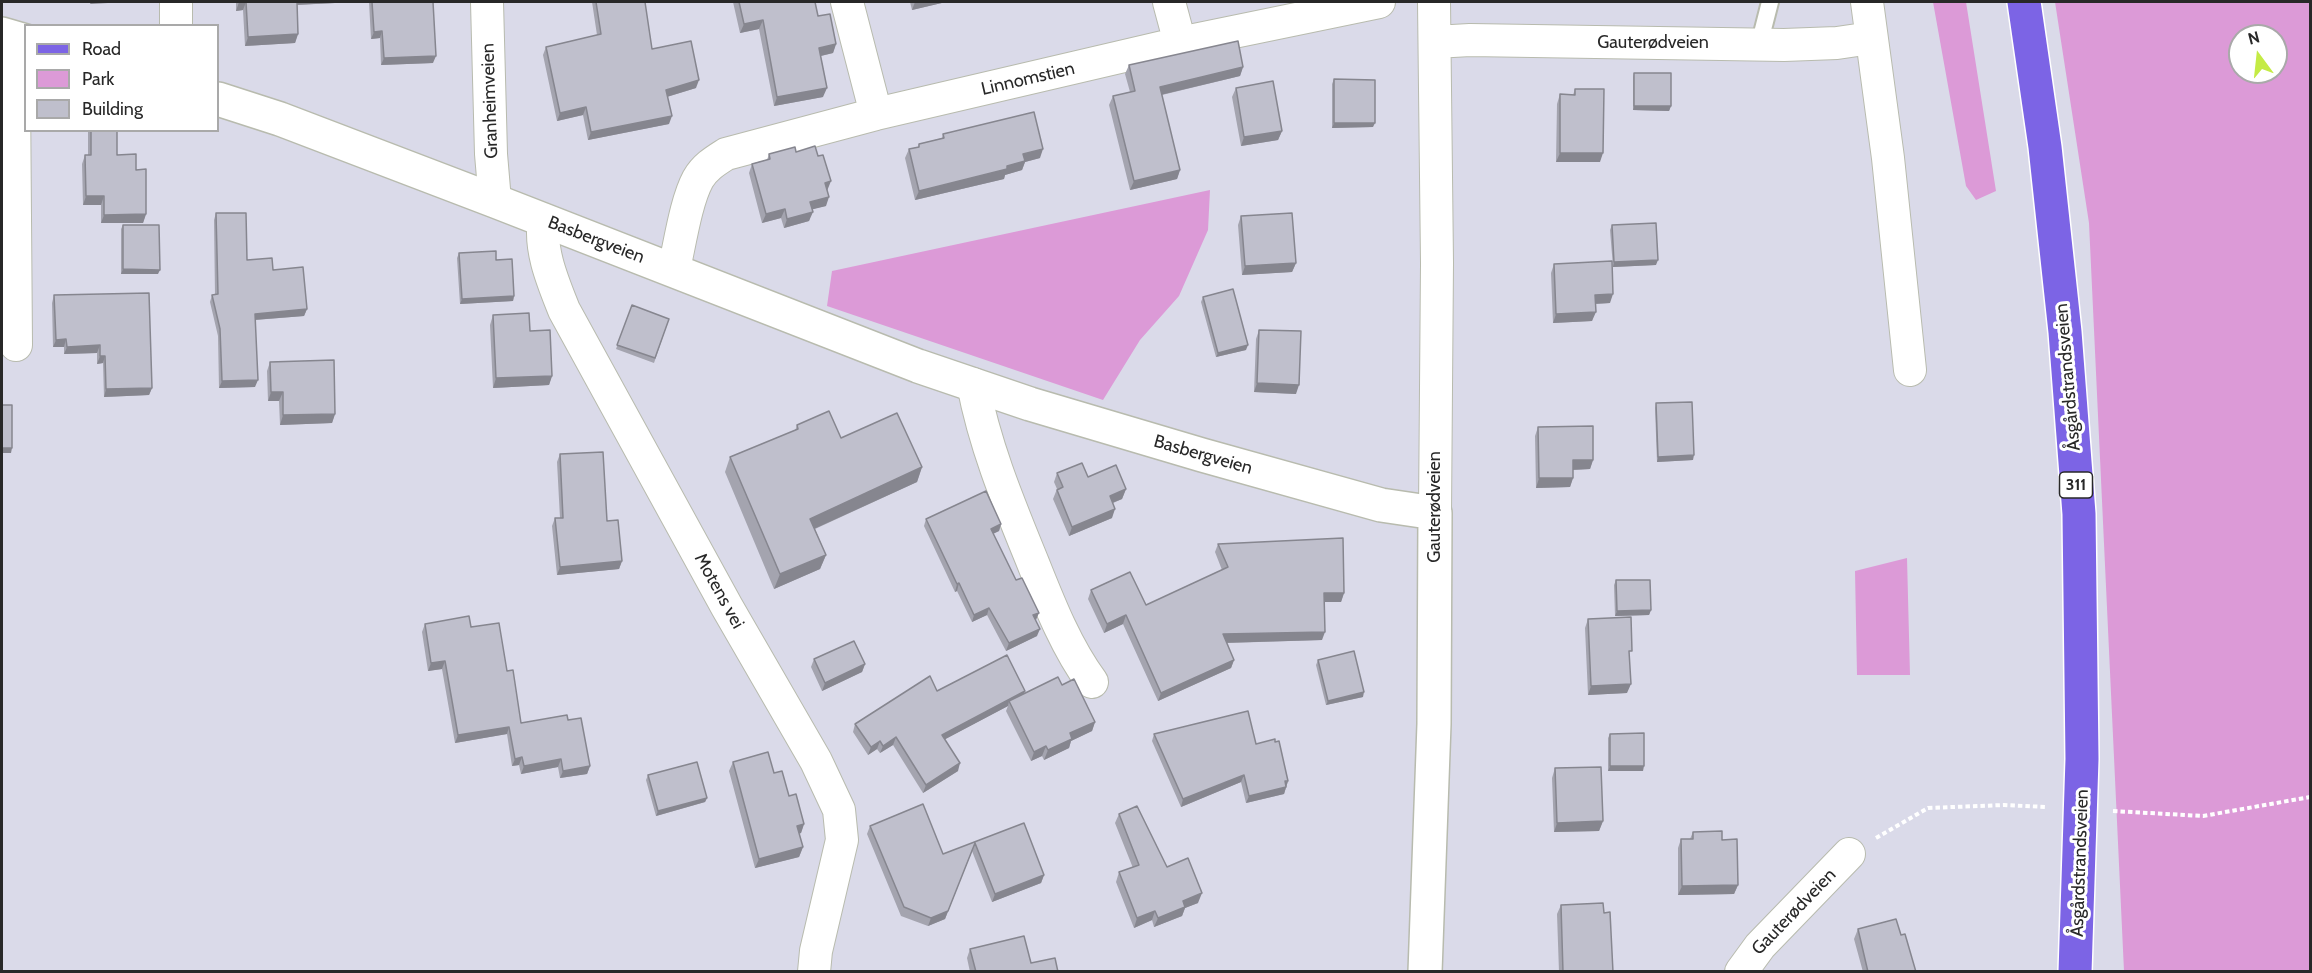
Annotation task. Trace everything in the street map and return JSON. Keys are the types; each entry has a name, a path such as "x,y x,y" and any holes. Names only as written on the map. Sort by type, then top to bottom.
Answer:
{"main road":[{"name":"Åsgårdstrandsveien","path":"2024,2 2045,147 2064,321 2079,514 2082,759 2075,972"},
{"name":"Basbergveien","path":"219,99 280,119 674,269 918,366 1202,456 1381,505 1435,513"},
{"name":"Gauterødveien","path":"1425,972 1434,724 1435,513"}],"street":[{"path":"176,2 176,24"},
{"name":"Granheimveien","path":"488,2 491,154 495,201"},
{"path":"847,2 876,114"},
{"path":"1169,2 1180,43"},
{"name":"Linnomstien","path":"674,269 693,191 699,177 712,162 726,154 876,114 1180,43 1379,2"},
{"name":"Gauterødveien","path":"1434,2 1437,263 1435,513"},
{"path":"1867,2 1888,158 1910,370"},
{"path":"13,37 16,345"},
{"name":"Gauterødveien","path":"1435,42 1470,40 1759,45 1837,43 1871,38"},
{"name":"Motens vei","path":"544,220 542,235 552,279 564,310 727,607 816,761 839,810 843,840 816,951 814,972"},
{"path":"973,384 979,415 996,471 1050,605 1092,682"},
{"name":"Gauterødveien","path":"1741,972 1760,946 1849,854"}],"lane":[{"path":"1759,45 1770,2"}],"green space":[{"path":"1933,2 1966,2 1996,191 1976,200 1966,186"},
{"path":"2055,2 2310,2 2310,971 2124,971 2089,223"},
{"path":"1210,190 1208,230 1179,296 1140,340 1103,400 827,306 832,271"},
{"path":"1907,558 1910,675 1857,675 1855,571"}],"building":[{"path":"246,2 297,2 298,34 248,37"},
{"path":"372,2 433,2 436,56 384,58 382,31 374,32"},
{"path":"596,2 645,2 652,49 691,41 699,80 666,90 672,116 591,132 586,107 560,113 546,47 601,34"},
{"path":"739,2 815,2 818,16 830,14 836,44 819,48 827,88 777,97 763,20 744,24"},
{"path":"1238,41 1243,67 1160,87 1180,170 1134,181 1113,96 1135,91 1129,65"},
{"path":"1634,73 1671,73 1671,106 1634,106"},
{"path":"1334,79 1375,80 1375,123 1334,123"},
{"path":"1273,81 1282,131 1244,137 1236,88"},
{"path":"1575,89 1604,89 1603,153 1560,153 1560,94 1575,95"},
{"path":"1034,112 1043,149 1023,154 1025,161 1007,166 1007,169 919,191 909,149 944,138 943,134"},
{"path":"91,132 117,132 117,155 136,154 136,170 146,169 146,214 104,215 104,196 86,196 85,155 91,155"},
{"path":"815,146 818,156 823,155 831,181 825,183 829,197 810,202 813,212 787,219 785,209 766,214 752,164 770,159 769,154 795,147 796,152"},
{"path":"216,213 246,213 247,260 272,258 273,270 303,267 307,309 255,314 258,380 222,381 220,329 212,295 218,294"},
{"path":"1292,213 1296,263 1245,266 1241,216"},
{"path":"1656,223 1658,260 1614,262 1612,225"},
{"path":"123,225 159,225 160,270 123,269"},
{"path":"496,251 496,260 512,259 514,296 462,299 459,253"},
{"path":"1612,261 1613,294 1595,295 1596,312 1556,314 1554,264"},
{"path":"1233,289 1248,345 1218,353 1203,297"},
{"path":"149,293 152,388 106,389 105,356 100,356 100,345 67,347 66,339 56,340 54,295"},
{"path":"632,305 669,319 655,358 617,345"},
{"path":"529,313 530,331 550,330 552,376 496,378 493,315"},
{"path":"1259,330 1301,331 1299,385 1257,383"},
{"path":"334,360 335,414 283,415 283,392 271,392 270,362"},
{"path":"1692,402 1694,455 1658,457 1656,403"},
{"path":"2,405 12,405 12,448 2,448"},
{"path":"829,411 841,438 897,413 922,467 810,519 826,555 780,574 730,457 798,429 797,425"},
{"path":"1593,426 1593,460 1573,460 1573,478 1539,478 1538,427"},
{"path":"603,452 607,521 618,520 622,561 560,567 555,518 563,518 560,454"},
{"path":"1082,463 1088,477 1116,465 1126,489 1110,496 1115,509 1072,527 1057,490 1063,487 1057,473"},
{"path":"986,491 1001,524 991,529 1016,580 1022,578 1039,613 1033,615 1040,629 1009,643 989,608 974,615 926,519"},
{"path":"1343,538 1344,593 1324,593 1325,632 1223,634 1234,660 1161,693 1126,615 1107,624 1091,590 1130,572 1146,605 1228,567 1218,544"},
{"path":"1616,580 1650,580 1651,610 1617,611"},
{"path":"469,616 471,627 499,623 507,671 513,670 521,723 567,715 568,720 581,718 590,766 563,771 561,759 524,766 522,757 515,759 509,727 458,735 445,661 431,663 425,624"},
{"path":"1631,617 1632,651 1629,651 1631,684 1591,686 1588,619"},
{"path":"854,641 865,664 825,683 814,659"},
{"path":"1354,651 1364,692 1328,701 1318,660"},
{"path":"1007,655 1025,691 942,735 960,763 926,785 896,737 883,746 880,741 871,747 855,724 930,676 937,691"},
{"path":"1058,677 1062,685 1074,679 1095,722 1070,733 1072,739 1048,750 1046,746 1034,752 1009,701"},
{"path":"1248,711 1256,744 1275,739 1275,742 1279,741 1288,781 1285,781 1286,787 1249,796 1244,775 1183,799 1154,734"},
{"path":"1644,733 1644,766 1610,766 1610,734"},
{"path":"768,752 774,773 782,771 789,796 796,794 804,824 797,826 803,847 759,859 733,762"},
{"path":"697,762 707,798 658,811 648,775"},
{"path":"1601,767 1603,821 1557,823 1555,768"},
{"path":"923,804 943,854 1024,823 1044,875 995,894 975,843 948,911 931,918 904,907 870,826"},
{"path":"1137,806 1167,867 1188,858 1202,893 1183,901 1185,907 1158,918 1155,911 1137,918 1119,872 1139,865 1119,814"},
{"path":"1722,831 1722,840 1737,839 1738,885 1682,886 1681,839 1693,839 1693,832"},
{"path":"1603,903 1604,913 1610,912 1613,972 1563,972 1561,905"},
{"path":"1896,919 1901,935 1905,934 1916,972 1868,972 1858,929"},
{"path":"1024,936 1031,963 1055,958 1058,972 976,972 970,949"}]}
